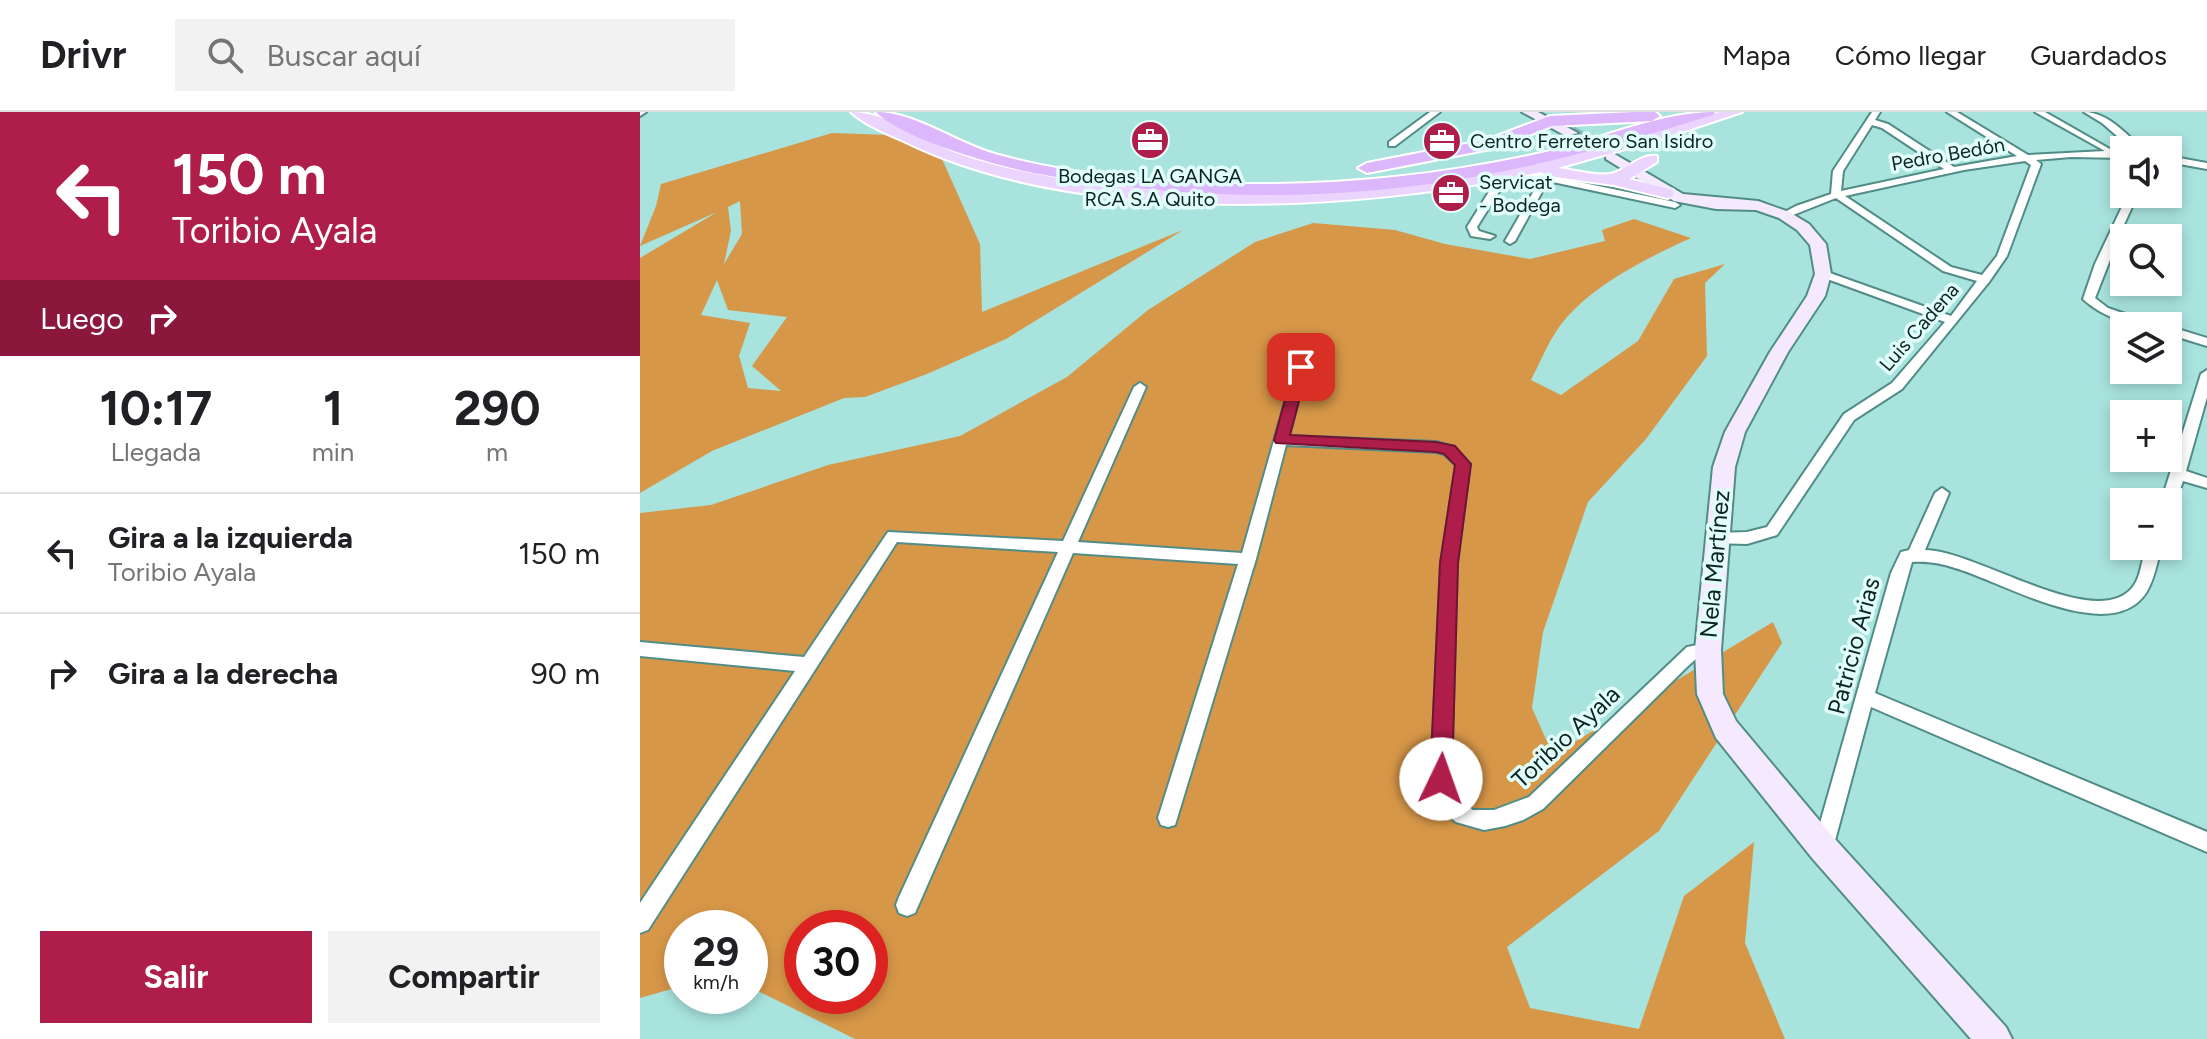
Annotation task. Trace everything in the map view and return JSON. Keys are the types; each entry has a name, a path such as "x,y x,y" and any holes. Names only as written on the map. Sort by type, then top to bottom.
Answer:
{"highway":[{"path":"884,112 971,152 1021,166 1142,183 1278,189 1388,183 1475,171 1589,147 1707,112"},
{"path":"916,112 986,143 1071,162 1213,176 1320,176 1410,171 1501,157 1664,121"},
{"path":"1320,176 1490,144 1541,116 1664,121"}],"main road":[{"path":"858,112 923,145 962,160 1056,181 1139,192 1253,197 1422,187 1525,174 1622,176 1652,159 1664,121"},
{"path":"1525,174 1664,121 1735,112"},
{"path":"1541,116 1571,133"},
{"path":"1611,156 1665,194"},
{"path":"1652,159 1665,194"},
{"path":"1595,177 1706,203 1763,207 1784,215 1814,238 1820,250 1823,274"},
{"name":"Nela Martínez","path":"1823,274 1816,296 1779,352 1735,432 1724,467 1708,650 1710,694 1726,729 1823,848 1994,1039"}],"street":[{"path":"1392,144 1436,112"},
{"path":"1876,112 1838,171 1836,194 1947,269 1985,280"},
{"path":"1951,112 2030,158"},
{"path":"2039,112 2110,149"},
{"path":"2088,112 2105,121 2122,136"},
{"path":"1869,121 1885,126 1953,170"},
{"name":"Pedro Bedón","path":"1784,215 1820,198 1953,170 2073,153 2110,154"},
{"name":"Luis Cadena","path":"1716,539 1747,538 1772,531 1849,417 1897,386 1953,321 2002,256 2036,170 2030,158"},
{"path":"2182,162 2207,166"},
{"path":"1525,174 1665,194"},
{"path":"1490,236 1475,234 1472,227 1525,174"},
{"path":"1510,241 1525,174"},
{"path":"2110,244 2089,299 2091,303 2116,312"},
{"path":"1823,274 1953,321"},
{"path":"2182,334 2207,342"},
{"path":"1168,818 1248,559 1301,367"},
{"path":"2173,488 2207,374"},
{"path":"907,905 1140,387"},
{"name":"Toribio Ayala","path":"1281,440 1436,447 1449,450 1463,464 1449,563 1441,779 1452,807 1476,821 1507,818 1536,803 1682,661 1693,652 1708,650"},
{"path":"2178,474 2207,483"},
{"name":"Patricio Arias","path":"1823,848 1902,563 1907,556 1916,553 1942,493"},
{"path":"640,922 893,536 1248,559"},
{"path":"1916,553 1943,558 2053,599 2106,609 2124,604 2138,593 2149,560"},
{"path":"640,649 809,665"},
{"path":"1866,697 2207,842"}],"shaded area":[{"path":"832,133 889,135 942,159 980,244 982,312 1183,230 1006,339 927,374 865,397 844,398 712,451 640,493 640,258 717,212 640,246 661,184","holes":["740,201 742,234 724,264 731,231 728,207","717,280 728,310 787,317 752,366 781,391 748,388 739,356 750,323 701,315"]},
{"path":"1634,219 1691,238 1615,278 1580,304 1566,319 1551,340 1531,380 1561,395 1638,341 1674,279 1725,264 1705,283 1707,356 1646,439 1588,502 1543,632 1532,708 1553,755 1773,622 1782,643 1659,831 1507,947 1530,1008 1639,1029 1684,896 1754,842 1745,943 1785,1039 855,1039 805,1014 888,1014 888,910 784,910 784,1004 768,996 768,910 664,910 664,991 640,998 640,513 711,505 828,465 960,436 1067,377 1148,310 1255,242 1313,223 1395,230 1445,244 1530,259 1605,241 1602,230"}],"tunnel":[{"path":"1571,133 1611,156"}],"place":[{"name":"Bodegas LA GANGA RCA S.A Quito","path":"1150,140"},
{"name":"Centro Ferretero San Isidro","path":"1442,141"},
{"name":"Servicat - Bodega","path":"1451,193"}],"route":[{"path":"1301,367 1281,440 1436,447 1449,450 1463,464 1449,563 1441,779"}]}
